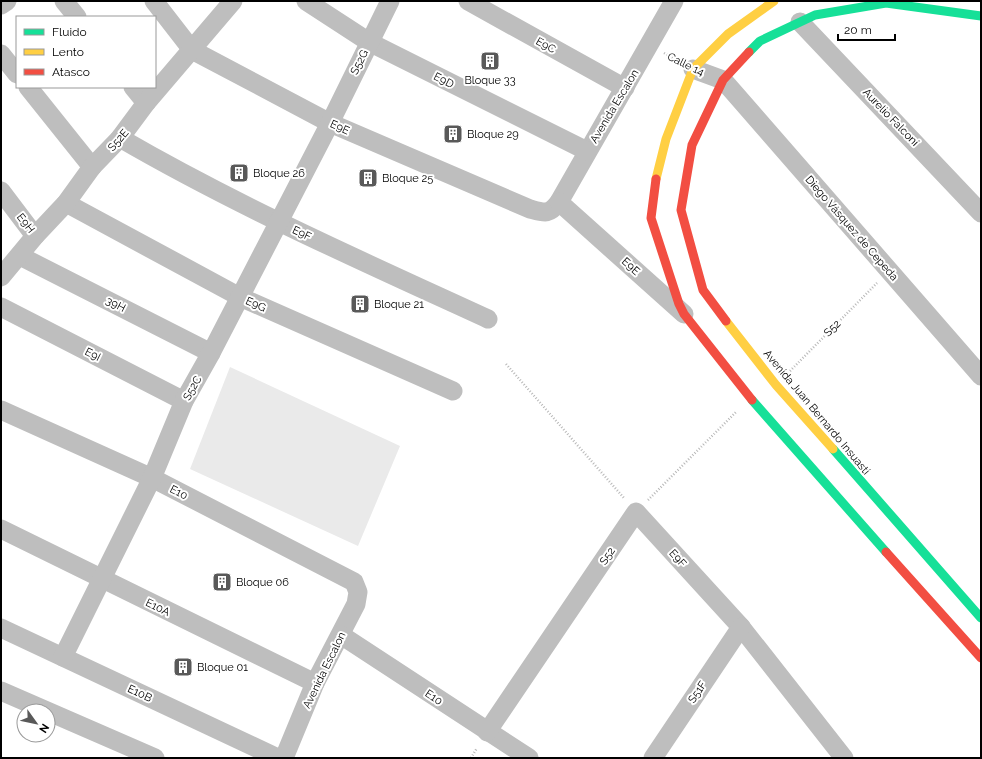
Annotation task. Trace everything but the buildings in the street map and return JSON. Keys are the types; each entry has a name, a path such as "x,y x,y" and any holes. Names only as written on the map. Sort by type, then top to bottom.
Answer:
{"main road":[{"path":"774,1 728,34 693,69 666,139 656,175 651,218 679,304 684,314 750,398 981,658"},
{"name":"Avenida Juan Bernardo Insuasti","path":"981,16 886,3 815,15 760,40 722,80 692,145 681,210 703,290 776,385 981,618"}],"street":[{"path":"1,5 7,1"},
{"path":"64,1 76,16"},
{"name":"E9E","path":"154,1 192,50 330,123 530,209 545,212 556,206 684,314"},
{"name":"S52E","path":"1,277 20,256 35,236 66,203 92,167 120,138 146,103 233,1"},
{"name":"E9D","path":"306,1 369,42 587,152"},
{"name":"S52G","path":"330,123 390,1"},
{"name":"E9C","path":"468,1 625,88"},
{"name":"Avenida Escalon","path":"556,206 650,46 674,1"},
{"name":"Aurelio Falconí","path":"800,22 973,197 981,213"},
{"path":"1,54 16,73"},
{"name":"Calle 14","path":"693,69 722,80"},
{"name":"Diego Vásquez de Cepeda","path":"722,80 981,376"},
{"path":"29,88 92,167"},
{"path":"134,88 146,103"},
{"name":"S52C","path":"63,657 152,478 184,401 211,353 330,123"},
{"name":"E9F","path":"120,138 181,173 278,222 488,319"},
{"name":"E9H","path":"1,191 35,236"},
{"name":"E9G","path":"66,203 240,297 453,391"},
{"name":"39H","path":"20,256 211,353"},
{"name":"E9I","path":"1,307 184,401"},
{"name":"E10","path":"1,410 152,478 354,582"},
{"name":"E9F","path":"636,512 741,626 844,758"},
{"name":"S52","path":"487,732 636,512"},
{"name":"E10A","path":"1,529 100,580 315,684"},
{"name":"Avenida Escalon","path":"284,758 315,684 356,604 358,592 354,582"},
{"name":"S51F","path":"653,758 741,626"},
{"name":"E10B","path":"1,628 278,758"},
{"name":"E10","path":"341,635 528,758"},
{"path":"1,691 156,758"}],"path":[{"name":"Calle 14","path":"650,46 693,69"},
{"name":"S52","path":"776,385 889,271"},
{"path":"506,364 636,512 750,398"}],"shaded area":[{"path":"230,367 400,446 358,546 190,469"}],"traffic: fast":[{"path":"749,52 760,41 815,15 886,3 981,16"},
{"path":"752,400 886,552"},
{"path":"833,449 981,618"}],"traffic: slow":[{"path":"656,179 666,139 693,69 728,34 774,1"},
{"path":"726,321 776,385 833,449"}],"traffic: jam":[{"path":"726,321 703,290 681,210 692,145 723,80 749,52"},
{"path":"656,179 651,218 679,304 684,314 752,400"},
{"path":"886,552 981,658"}],"place":[{"name":"Bloque 33","path":"490,61"},
{"name":"Bloque 29","path":"453,134"},
{"name":"Bloque 26","path":"239,173"},
{"name":"Bloque 25","path":"368,178"},
{"name":"Bloque 21","path":"360,304"},
{"name":"Bloque 06","path":"222,582"},
{"name":"Bloque 01","path":"183,667"}]}
